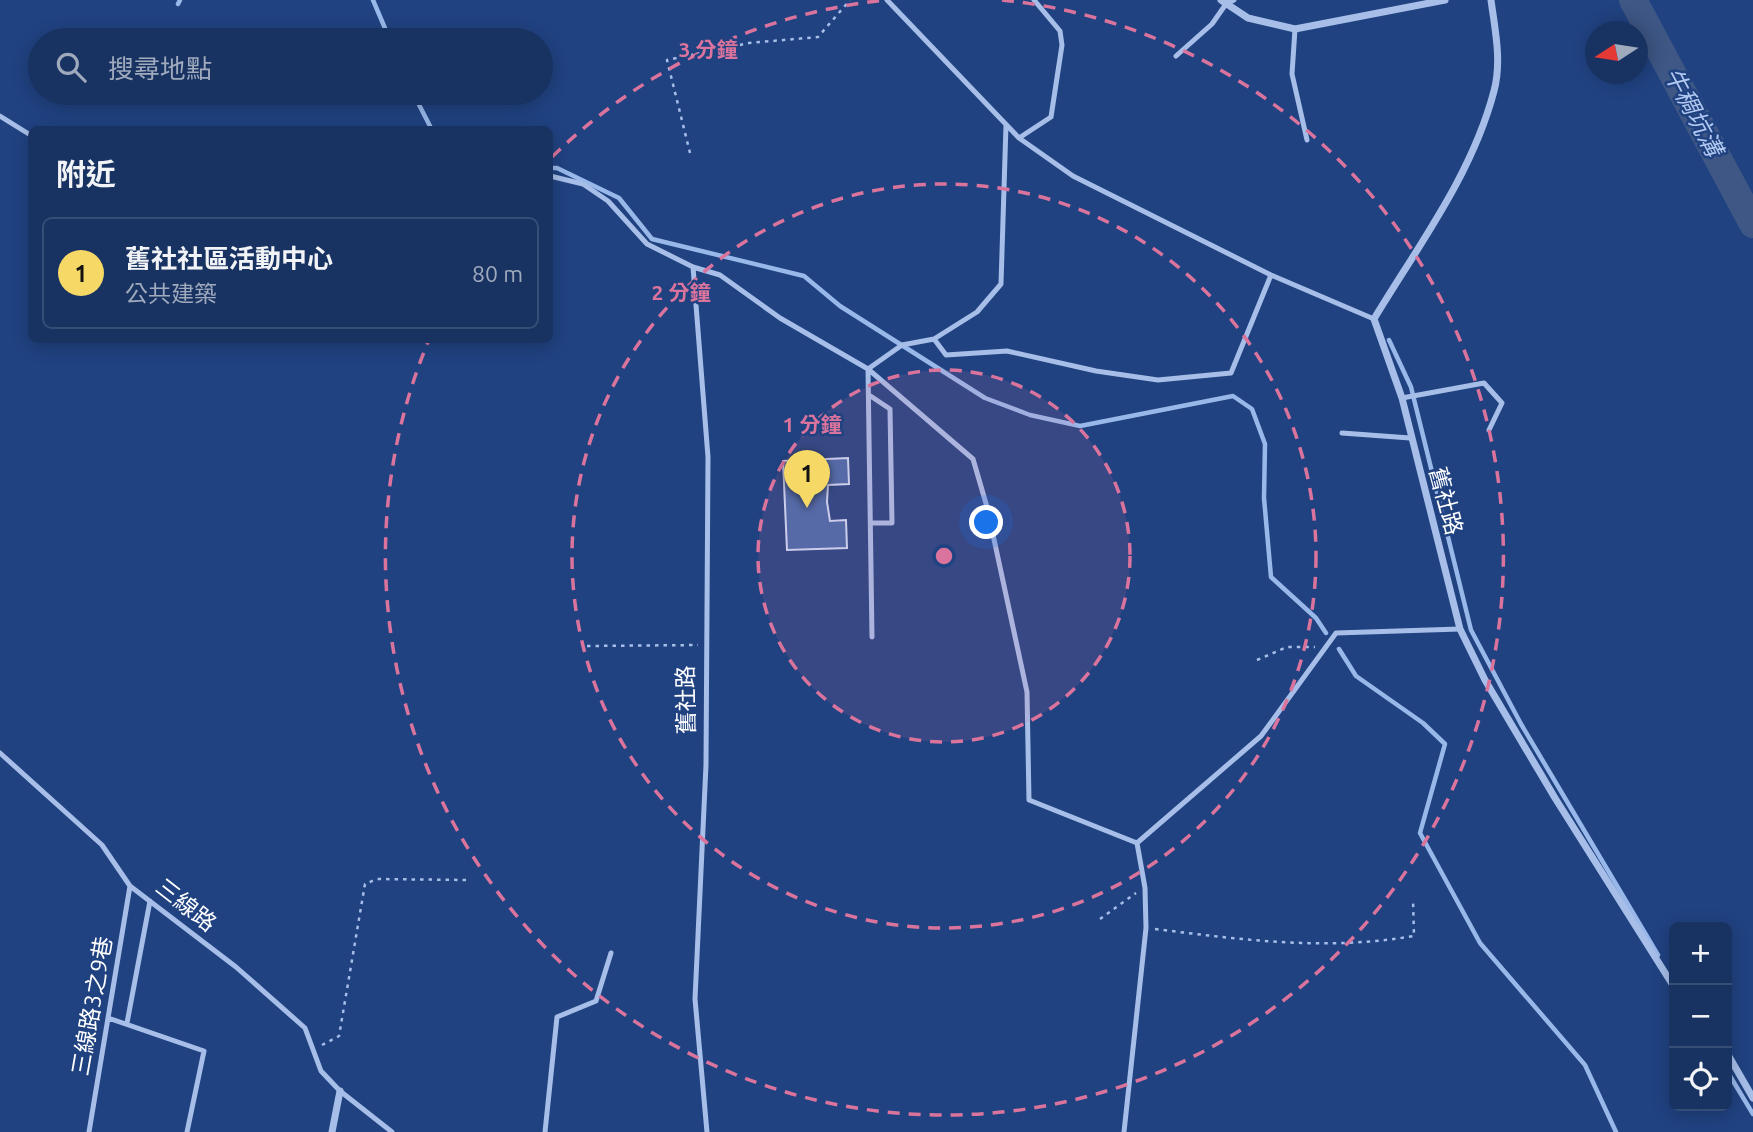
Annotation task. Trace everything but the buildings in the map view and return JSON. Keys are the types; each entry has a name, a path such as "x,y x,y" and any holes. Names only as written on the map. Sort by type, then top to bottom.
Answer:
{"street":[{"path":"1227,1 1248,18 1295,29 1445,0"},
{"path":"1374,319 1454,192 1495,90 1498,53 1491,0"},
{"name":"舊社路","path":"1374,319 1402,398 1460,629 1485,680 1555,798 1673,985"},
{"path":"1732,1062 1753,1098"},
{"path":"332,1132 340,1091"}],"lane":[{"path":"887,0 1019,138 1073,176 1271,275 1374,319"},
{"path":"1019,138 1051,117 1062,45 1060,31 1034,0"},
{"path":"1176,56 1212,24 1227,1"},
{"path":"1295,29 1292,74 1307,140"},
{"path":"0,116 28,134"},
{"path":"868,369 902,345 934,339 977,312 1001,285 1006,125"},
{"path":"553,177 583,184 608,201 647,244 693,267 720,275 780,318 868,369 974,458 1027,692 1029,800 1137,844"},
{"name":"舊社路","path":"693,267 708,457 706,765 695,999 707,1132"},
{"path":"934,339 946,355 1007,351 1096,371 1158,380 1231,373 1271,275"},
{"path":"868,369 873,637"},
{"path":"1402,398 1484,383 1502,403 1489,430"},
{"path":"869,395 890,409 892,523 870,523"},
{"path":"1342,433 1410,438"},
{"path":"1137,844 1261,736 1336,633 1460,629"},
{"name":"三線路","path":"0,753 102,845 130,886 236,967 305,1028 321,1071 340,1091 391,1132"},
{"path":"1124,1132 1146,928 1145,887 1137,844"},
{"name":"三線路3之9巷","path":"89,1132 130,886"},
{"path":"127,1023 150,901"},
{"path":"545,1132 557,1017 596,1001 611,953"},
{"path":"108,1018 204,1051 187,1132"}],"path":[{"path":"690,153 667,60 749,43 818,37 850,0"},
{"path":"587,646 705,645"},
{"path":"1257,660 1287,647 1328,647"},
{"path":"313,1049 339,1036 365,884 377,879 467,880"},
{"path":"1100,919 1145,887"},
{"path":"1146,928 1260,942 1365,944 1414,936 1413,899"}],"waterway":[{"path":"178,4 180,0"},
{"path":"373,0 385,28"},
{"name":"牛稠坑溝","path":"1633,0 1753,224"},
{"path":"419,105 430,126"},
{"path":"553,168 619,198 652,239 804,276 840,306 985,398 1030,415 1080,426 1233,396 1252,409 1265,444 1264,498 1271,577 1316,618 1326,633"},
{"path":"1389,340 1411,387 1471,630 1521,724 1658,955"},
{"path":"1339,649 1356,676 1423,723 1445,744 1420,833 1480,943 1585,1065 1616,1132"},
{"path":"1732,1079 1753,1114"}],"place":[{"name":"舊社社區活動中心","path":"807,508"}]}
